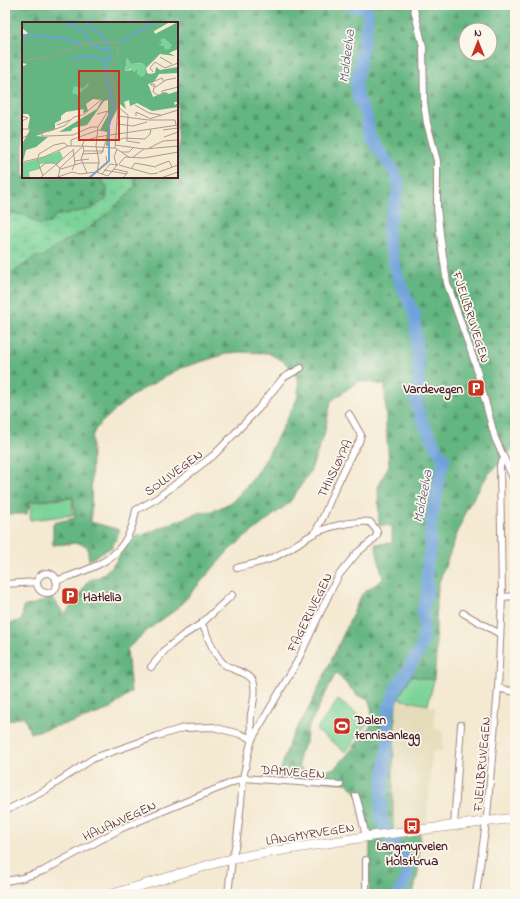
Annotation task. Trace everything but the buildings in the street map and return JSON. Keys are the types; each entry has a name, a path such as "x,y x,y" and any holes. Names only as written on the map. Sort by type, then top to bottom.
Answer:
{"main road":[{"name":"LANGMYRVEGEN","path":"112,894 232,859 266,852 515,818"}],"street":[{"name":"FJELLBRUVEGEN","path":"413,5 423,47 424,103 427,123 437,161 437,208 447,283 475,363 495,438 504,460 500,465 502,597 498,688 486,822 476,894"},
{"name":"SOLLIVEGEN","path":"37,582 37,585 41,590 49,592 56,587 56,581 86,570 107,560 116,553 123,545 133,526 136,510 156,500 214,455 258,409 283,378 301,368"},
{"name":"THIISLØYPA","path":"315,533 324,515 332,493 359,442 361,435 349,414"},
{"path":"504,460 515,482"},
{"name":"FAGERLIVEGEN","path":"228,894 232,859 237,839 243,778 252,739 297,662 339,574 357,553 374,539 377,535 376,531 370,522 348,523 315,533 270,559 237,568"},
{"path":"5,584 37,582 41,575 46,573 54,576 56,581"},
{"path":"151,667 166,649 182,636 202,624 232,595"},
{"path":"502,597 515,596"},
{"path":"463,613 500,634"},
{"path":"5,811 44,791 94,758 184,728 213,727 240,734 252,739 251,722 254,703 254,683 249,675 227,667 222,662 202,624"},
{"path":"498,688 515,692"},
{"path":"454,826 461,725"},
{"name":"DAMVEGEN","path":"243,778 340,785"},
{"name":"HAUANVEGEN","path":"5,882 22,878 43,870 122,828 243,778"},
{"path":"356,796 368,837"},
{"path":"366,860 366,894"}],"shaded area":[{"path":"398,699 435,707 434,728 443,731 443,750 432,752 426,833 393,837 393,771 396,702"}],"green space":[{"path":"5,5 515,5 515,447 487,476 466,510 438,585 434,680 411,676 396,702 393,771 393,837 420,834 418,873 413,894 369,894 370,844 359,797 347,783 278,778 290,740 310,706 362,594 383,579 375,544 392,543 392,526 379,525 378,487 389,465 385,385 359,381 331,401 324,435 310,472 289,503 230,549 177,609 150,628 127,649 131,692 110,709 74,722 30,733 24,716 5,722 5,625 22,620 23,607 38,603 51,597 65,614 82,592 86,583 101,576 115,563 130,538 145,534 200,512 213,511 232,502 257,473 268,455 297,399 299,386 298,379 283,361 268,353 238,352 184,367 138,392 124,402 100,424 92,437 91,522 120,530 112,547 89,560 87,546 78,543 53,545 53,523 75,518 73,497 30,501 27,514 5,514 5,278 36,256 44,256 55,247 86,230 111,211 135,186 135,178 178,178 178,22 22,22 22,178 103,178 102,180 107,188 107,198 92,209 55,216 50,223 40,225 25,215 5,212","holes":["336,673 357,695 368,700 371,707 373,722 344,759 334,768 321,773 305,771 299,767 299,754 306,743 307,730"]},
{"path":"103,178 135,178 135,186 111,211 86,230 55,247 44,256 36,256 5,278 5,212 25,215 40,225 50,223 55,216 92,209 107,198 107,188 102,180"},
{"path":"72,498 73,515 30,520 31,502"},
{"path":"411,676 434,680 428,705 398,699"},
{"name":"Dalen tennisanlegg","path":"338,700 368,722 346,752 316,730"}],"waterway":[{"name":"Moldeelva","path":"349,5 361,7 367,10 368,17 356,83 358,98 367,117 369,135 396,175 399,185 388,227 388,239 398,278 415,316 419,382 416,402 422,421 441,456 445,458 442,466 431,524 430,550 427,566 427,592 423,610 424,634 421,648 395,690 387,720 389,735 381,798 381,816 386,833 407,863 407,878 398,894"}],"place":[{"name":"Vardevegen","path":"476,388"},
{"name":"Hatlelia","path":"70,596"},
{"name":"Dalen tennisanlegg","path":"342,726"},
{"name":"Langmyrveien Holstbrua","path":"412,826"}]}
